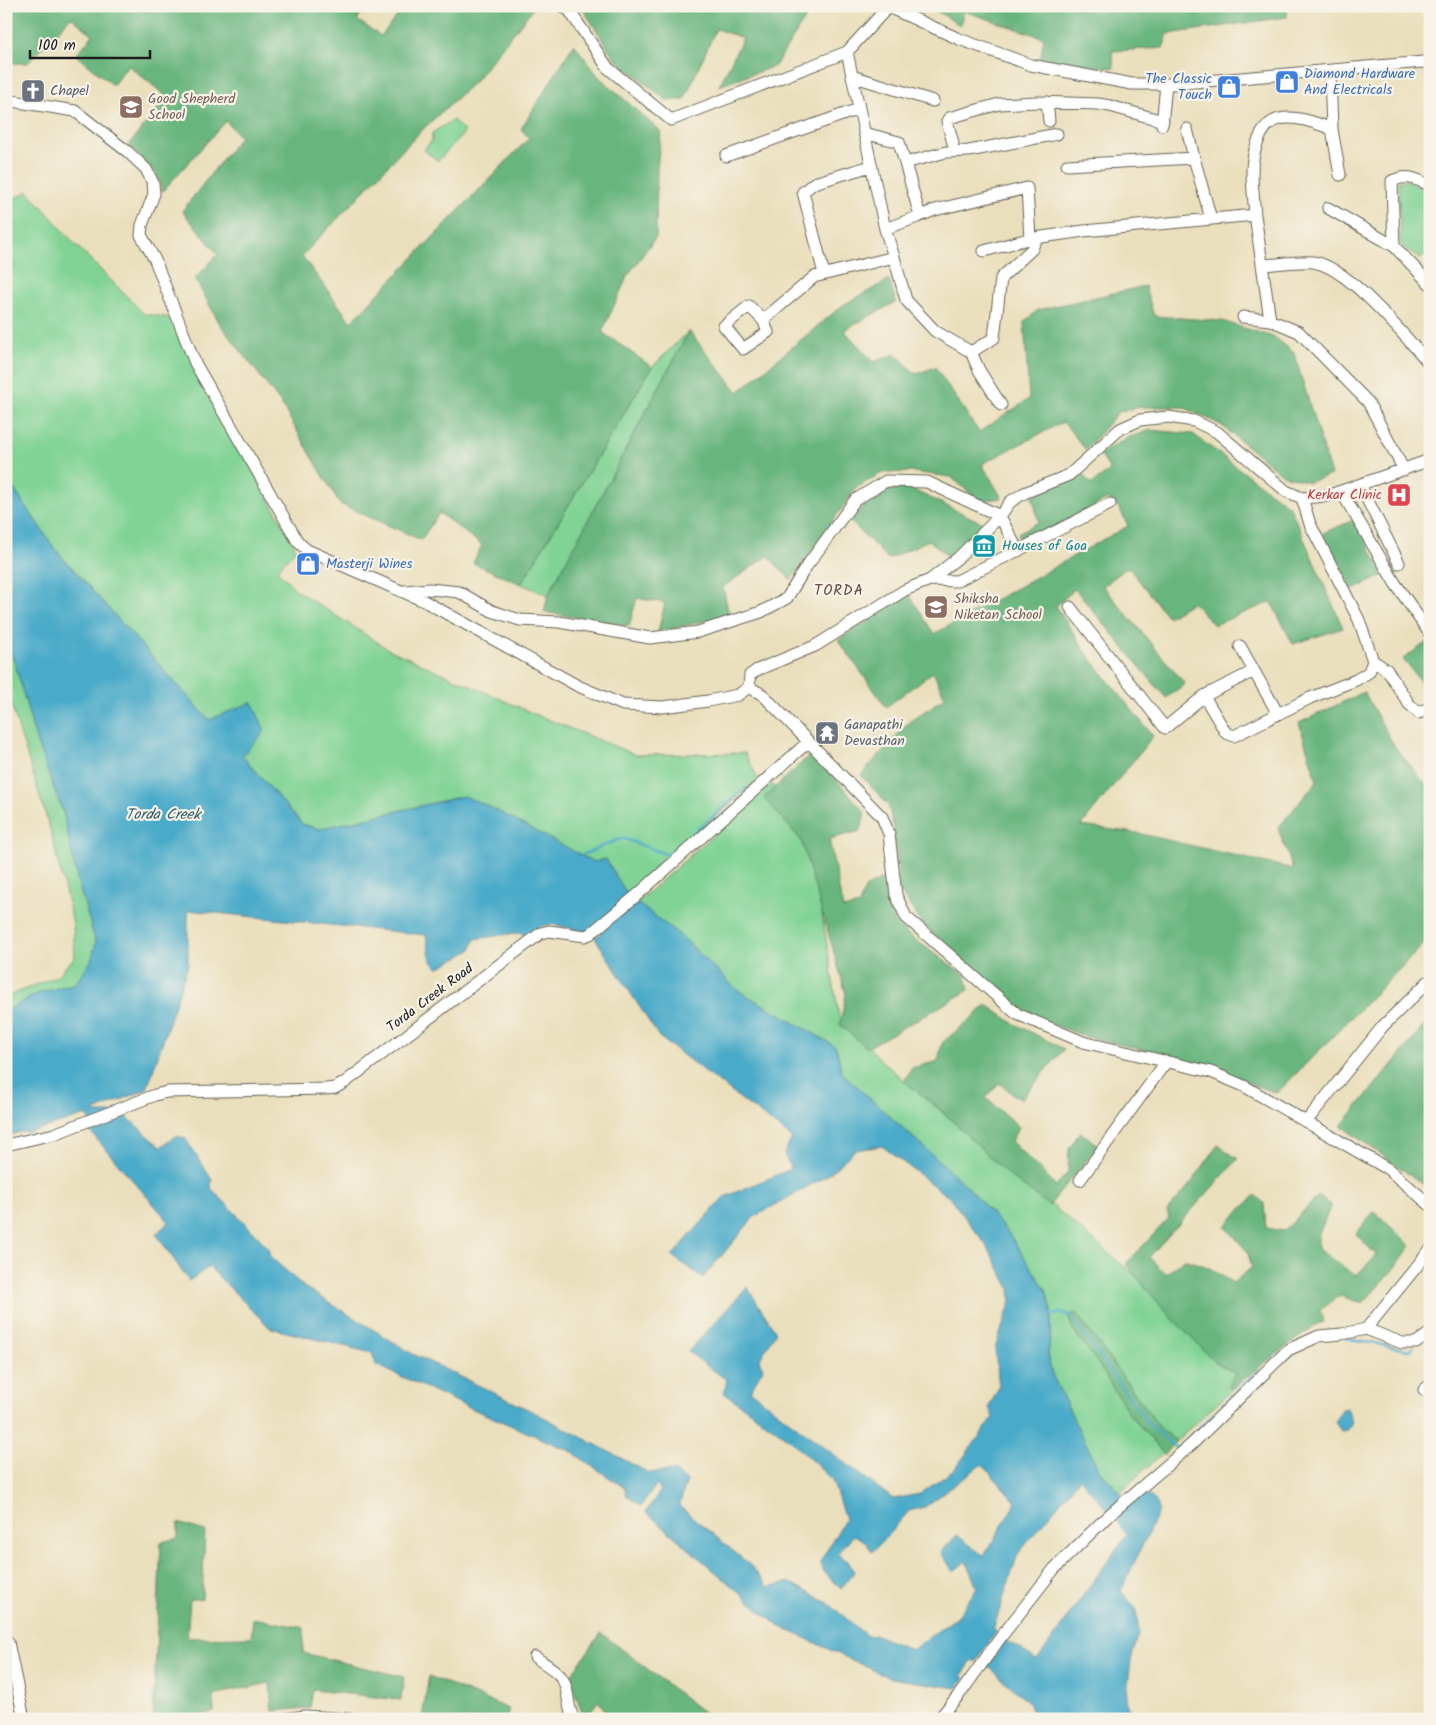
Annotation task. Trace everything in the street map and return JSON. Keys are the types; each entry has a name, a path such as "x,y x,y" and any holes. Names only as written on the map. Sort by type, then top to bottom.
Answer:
{"street":[{"path":"562,6 569,10 608,68 671,120 847,52 887,7 959,40 1031,65 1132,84 1166,84 1330,72 1423,62 1430,63"},
{"path":"847,52 885,229 906,300 935,331 971,352 979,370 1001,405"},
{"path":"1330,72 1332,129 1340,175"},
{"path":"852,76 933,101"},
{"path":"953,143 947,121 949,118 999,104 1046,102 1110,106 1163,123 1166,84"},
{"path":"6,100 74,111 128,152 146,169 153,183 154,194 142,225 141,236 155,260 195,363 298,542 307,550 403,592 578,686 623,705 663,707 738,695 749,687 750,675 757,670 815,646 905,590 930,580 960,557 1000,516 1010,502 1024,493 1069,475 1120,429 1140,420 1168,417 1194,421 1217,432 1286,491 1302,498 1327,496 1430,460"},
{"path":"1046,102 1049,121"},
{"path":"726,156 859,109"},
{"path":"1270,320 1255,215 1252,171 1255,149 1264,129 1277,119 1294,118 1332,129"},
{"path":"1187,129 1211,219"},
{"path":"864,133 899,142 920,216"},
{"path":"905,163 946,152 969,151 1056,134"},
{"path":"1067,165 1194,158"},
{"path":"824,274 803,192 814,183 872,166"},
{"path":"1394,246 1392,181 1401,177 1408,177 1430,185"},
{"path":"885,229 935,210 1027,188 1033,238 1032,248 1001,278 994,338 971,352"},
{"path":"1328,208 1394,246 1430,284"},
{"path":"984,251 1033,238 1084,231 1255,215"},
{"path":"764,320 814,277 894,257"},
{"path":"1263,266 1314,262 1330,268 1360,288 1430,364"},
{"path":"1243,317 1270,320 1299,332 1368,402 1404,470"},
{"path":"403,592 430,589 459,592 492,611 520,620 559,622 650,638 698,632 761,612 787,598 806,567 855,500 886,482 927,482 1000,516 1018,551"},
{"path":"1360,485 1399,563"},
{"path":"1342,491 1395,583 1430,634"},
{"path":"1302,498 1310,524 1359,620 1374,661 1388,670 1409,704 1419,712 1430,707"},
{"path":"930,580 957,581 1110,504"},
{"path":"1070,607 1165,728 1204,696 1254,671"},
{"path":"1240,646 1278,714"},
{"path":"1204,696 1226,733 1234,736 1310,698 1356,680 1369,672 1374,661"},
{"path":"749,687 763,695 882,817 889,834 896,895 906,918 1017,1014 1083,1042 1211,1072 1244,1086 1388,1169 1430,1205"},
{"name":"Torda Creek Road","path":"6,1145 54,1134 168,1092 326,1090 335,1088 534,938 549,931 585,936 590,934 636,896 808,742"},
{"path":"1306,1122 1383,1026 1430,980"},
{"path":"1080,1180 1166,1062"},
{"path":"1366,1329 1430,1250"},
{"path":"939,1719 1054,1569 1109,1515 1192,1444 1288,1350 1319,1336 1366,1329 1402,1343 1416,1343 1430,1333"},
{"path":"8,1642 24,1719"},
{"path":"535,1658 561,1677 574,1719"},
{"path":"285,1719 305,1716 350,1719"}],"green space":[{"path":"6,6 366,6 357,20 381,36 405,6 535,6 476,80 422,130 302,256 351,322 529,138 521,129 574,44 598,76 661,132 657,169 656,237 628,275 602,332 652,367 521,584 473,563 482,545 439,513 421,540 340,504 280,402 220,324 195,279 218,254 182,211 240,137 226,121 162,192 157,175 129,145 167,97 128,65 113,85 76,55 93,35 71,17 28,63 6,63"},
{"path":"581,6 796,6 808,14 775,66 719,86 743,38 716,29 684,100 666,100 616,60"},
{"path":"928,6 1287,6 1287,17 1168,34 1163,48 1112,51 1114,68 1040,60 1044,38 964,11 960,25"},
{"path":"453,120 465,132 438,161 424,150 432,140 432,133"},
{"path":"1405,180 1430,192 1430,252 1420,259 1401,245 1398,182"},
{"path":"28,191 74,243 144,314 172,318 296,549 277,570 297,591 388,649 532,713 636,755 745,753 758,779 628,896 606,859 594,862 464,796 319,829 302,824 242,756 252,703 209,720 55,549 6,478 6,201 8,202"},
{"path":"889,280 896,302 844,330 873,362 896,354 916,374 935,367 979,432 1029,399 1024,322 1038,310 1145,286 1154,316 1222,321 1276,338 1294,353 1331,475 1309,482 1283,475 1221,425 1183,407 1140,407 1118,412 1086,450 1063,422 982,464 1002,498 979,501 951,477 913,472 882,473 856,488 791,580 768,556 723,587 729,615 658,632 665,603 637,598 629,626 544,612 548,595 689,331 738,392 843,305"},
{"path":"689,331 548,595 521,584 652,367"},
{"path":"1150,430 1193,434 1290,507 1343,628 1293,644 1271,602 1214,625 1192,602 1168,617 1128,567 1103,586 1185,684 1166,698 1075,589 1056,606 1090,658 1153,736 1081,826 1137,833 1293,869 1278,828 1317,781 1299,723 1364,692 1395,747 1430,790 1430,938 1277,1093 1166,1055 1087,1037 1021,1013 924,926 899,890 894,829 888,805 861,775 909,722 945,697 933,672 886,707 838,640 909,594 934,634 1128,526 1118,506 1108,499 1021,544 1018,533 1039,522 1032,496 1080,472 1092,484 1110,470 1100,454 1127,438"},
{"path":"907,487 989,526 957,553 949,557 929,540 888,559 850,521 875,493"},
{"path":"1354,520 1384,575 1353,590 1323,533"},
{"path":"1427,642 1430,646 1430,680 1423,685 1403,659"},
{"path":"6,643 15,663 37,743 63,812 78,882 96,943 91,961 76,983 39,993 6,1011 6,997 57,976 75,957 73,923 50,829 6,688"},
{"path":"812,753 865,812 861,831 829,839 843,909 859,905 865,888 884,878 895,921 910,936 966,976 969,990 867,1048 840,1025 846,994 801,840 764,798"},
{"path":"772,784 806,819 839,1016 884,1063 1250,1373 1120,1492 1099,1470 1052,1375 1048,1356 1051,1307 1046,1290 1009,1234 971,1190 842,1073 836,1047 737,990 680,935 636,903"},
{"path":"987,1005 1015,1024 1064,1049 1021,1100 999,1083 986,1098 1019,1127 1011,1141 1056,1186 1068,1172 1069,1149 1080,1132 1099,1145 1049,1206 1007,1174 941,1110 904,1081 912,1068 938,1061 942,1043"},
{"path":"1430,1019 1430,1189 1341,1126"},
{"path":"1218,1145 1238,1159 1149,1257 1166,1274 1184,1259 1208,1267 1233,1283 1252,1267 1247,1251 1225,1226 1255,1195 1264,1203 1266,1228 1284,1231 1318,1196 1331,1205 1318,1236 1318,1249 1356,1276 1376,1255 1356,1234 1374,1211 1411,1246 1392,1271 1363,1303 1340,1296 1320,1310 1323,1322 1310,1329 1231,1389 1228,1386 1235,1373 1215,1362 1166,1312 1126,1264 1169,1218 1167,1211 1192,1182"},
{"path":"1076,1313 1161,1429 1176,1441 1165,1455 1130,1415 1095,1359 1073,1330 1068,1315"},
{"path":"178,1523 205,1531 202,1599 190,1599 187,1638 251,1637 253,1618 304,1628 303,1653 404,1677 401,1700 313,1690 310,1708 272,1711 270,1683 213,1695 214,1712 187,1719 153,1719 161,1542 178,1538"},
{"path":"601,1633 712,1719 612,1719 598,1701 585,1719 569,1678"},
{"path":"429,1676 509,1709 506,1719 426,1719 422,1717"}],"water":[{"name":"Torda Creek","path":"6,478 55,549 209,720 252,702 265,731 242,756 302,824 319,829 464,796 488,806 594,862 606,859 628,896 680,935 737,990 836,1047 842,1073 971,1190 1009,1234 1046,1290 1051,1307 1048,1356 1052,1375 1099,1470 1129,1501 1142,1493 1151,1497 1157,1503 1159,1510 1121,1591 1136,1609 1139,1633 1131,1660 1126,1703 1133,1719 1036,1719 1027,1701 988,1666 1006,1640 1037,1660 1127,1534 1080,1478 1018,1554 993,1630 997,1631 976,1662 973,1660 962,1675 965,1678 957,1688 890,1678 777,1625 646,1512 660,1491 657,1484 641,1506 627,1496 625,1488 570,1451 376,1365 372,1353 270,1328 209,1267 189,1281 156,1234 169,1222 87,1128 92,1125 87,1115 27,1133 26,1131 9,1135 9,1138 6,1139 6,1011 39,993 76,983 91,961 96,943 78,882 63,812 37,743 15,663 6,643","holes":["188,910 426,935 431,961 438,968 471,950 475,939 517,933 525,935 534,929 548,925 585,931 609,924 595,938 659,1037 792,1138 784,1154 791,1169 724,1197 672,1256 703,1278 754,1217 828,1175 855,1150 882,1146 951,1199 988,1248 1010,1288 1011,1301 995,1349 999,1387 989,1407 993,1418 954,1470 920,1494 893,1499 750,1391 763,1369 760,1359 776,1332 747,1287 688,1352 727,1380 724,1393 790,1440 832,1480 845,1519 820,1562 823,1572 841,1589 854,1572 848,1561 837,1554 854,1535 866,1542 872,1552 909,1511 925,1507 982,1464 1016,1502 984,1556 957,1535 941,1552 953,1572 966,1561 977,1588 958,1616 912,1650 876,1635 867,1636 828,1603 789,1582 768,1587 750,1565 679,1506 687,1481 674,1471 649,1473 538,1414 413,1354 304,1287 272,1258 266,1245 211,1188 212,1180 185,1138 176,1136 161,1147 122,1113 94,1113 147,1089 188,965"]},
{"path":"1347,1408 1352,1421 1348,1430 1341,1431 1335,1422 1341,1409"}],"waterway":[{"path":"584,854 622,838 668,855 746,788"},
{"path":"1050,1315 1062,1313 1070,1315 1148,1423 1177,1449 1260,1371"},
{"path":"1345,1338 1409,1350 1413,1347"},
{"path":"1288,1358 1298,1351"}],"place":[{"name":"Diamond Hardware And Electricals","path":"1287,82"},
{"name":"The Classic Touch","path":"1229,87"},
{"name":"Chapel","path":"33,91"},
{"name":"Good Shepherd School","path":"131,107"},
{"name":"Kerkar Clinic","path":"1399,495"},
{"name":"Houses of Goa","path":"984,546"},
{"name":"Masterji Wines","path":"308,564"},
{"name":"Shiksha Niketan School","path":"936,607"},
{"name":"Ganapathi Devasthan","path":"827,733"}],"district":[{"name":"TORDA","path":"839,591"}]}
